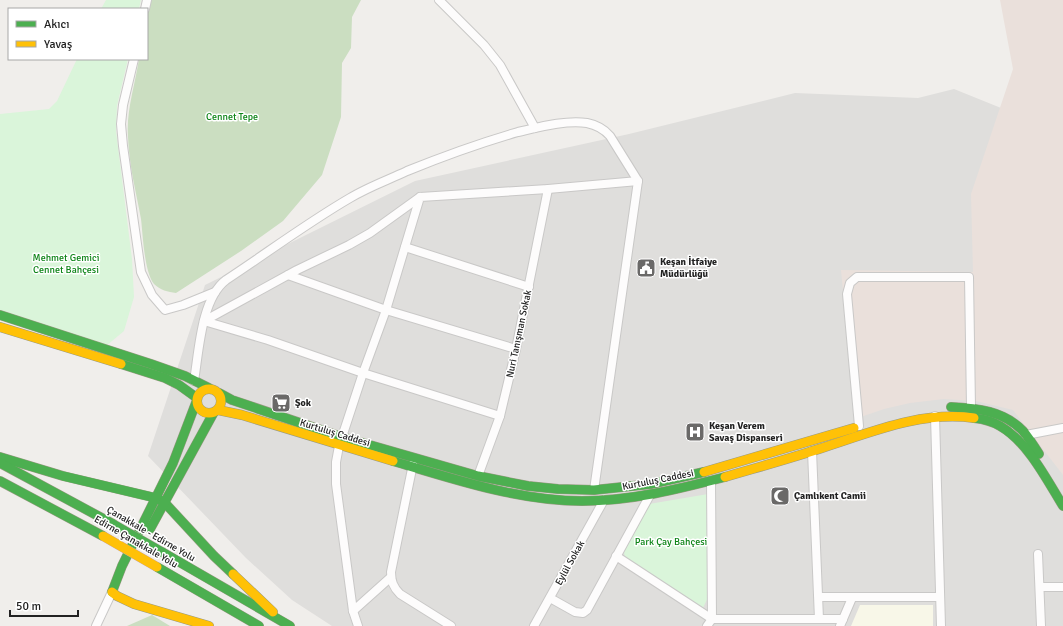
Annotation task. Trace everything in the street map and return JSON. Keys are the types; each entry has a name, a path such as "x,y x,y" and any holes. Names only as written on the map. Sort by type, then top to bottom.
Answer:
{"main road":[{"path":"0,316 151,364 214,389 219,393 221,404 164,502 151,528 112,592"},
{"path":"0,327 165,378 179,385 197,399 199,408 202,411 206,413 216,411"},
{"path":"112,592 120,570 156,498 190,423 200,392 209,388"},
{"name":"Kurtuluş Caddesi","path":"219,393 232,400 342,436 478,476 550,489 594,490 638,486 682,477 751,459 881,419"},
{"path":"928,409 971,408 988,411 1003,416 1018,426 1026,435 1063,491"},
{"name":"Kurtuluş Caddesi","path":"216,411 242,415 339,446 494,489 531,497 567,500 604,500 650,495 711,481 812,451 904,421 935,416 957,416 983,419 1004,428 1013,434 1063,506"},
{"path":"339,446 342,436"},
{"path":"0,457 63,476 156,498 164,502 214,556 287,624"},
{"name":"Çanakkale - Edirne Yolu","path":"0,463 113,524 287,624"},
{"name":"Edirne Çanakkale Yolu","path":"0,481 103,536 259,626"},
{"path":"112,592 134,604 209,626"}],"street":[{"path":"439,0 484,45 500,65 534,128"},
{"path":"134,60 123,104 121,124 142,272 152,295 165,310 183,305 216,292"},
{"path":"194,381 204,321 216,292 226,280 326,213 362,191 460,150 534,128 580,123 597,126 605,130 610,136 638,181 594,490"},
{"path":"204,321 288,275 370,233 420,197 548,189 638,181"},
{"name":"Nuri Tanışman Sokak","path":"478,476 500,416 516,349 548,189"},
{"path":"342,436 386,310 420,197"},
{"path":"405,247 529,287"},
{"path":"288,275 386,310 516,349"},
{"path":"859,426 847,294 850,283 858,277 969,277 971,408"},
{"path":"204,321 268,340 363,373 500,416"},
{"path":"935,416 941,626"},
{"path":"1026,435 1063,428"},
{"path":"339,446 336,462 336,484 353,611 358,626"},
{"path":"812,451 819,619"},
{"path":"415,457 391,577 392,584 400,594 451,626"},
{"path":"709,622 711,481"},
{"path":"550,598 575,612 584,613 587,610 650,495"},
{"name":"Eylül Sokak","path":"534,626 604,500"},
{"path":"1038,554 1040,626"},
{"path":"616,556 709,622 819,619 842,622 852,598"},
{"path":"353,611 391,577"},
{"path":"1040,587 1063,587"},
{"path":"96,626 112,592"},
{"path":"819,598 940,597"}],"shaded area":[{"path":"1000,0 1063,0 1063,475 1013,410 976,401 944,399 910,403 884,409 855,419 841,270 973,272 971,194 1013,69"},
{"path":"1063,0 1063,626 332,626 292,600 246,558 148,456 205,285 415,181 629,134 795,93 918,98 954,89 1006,110"},
{"path":"860,605 933,605 933,626 851,626"}],"green space":[{"path":"106,0 141,0 139,8 102,8"},
{"name":"Cennet Tepe","path":"150,0 361,0 352,17 351,48 342,63 341,117 322,175 283,221 241,251 176,293 156,286 148,271 144,253 141,219 130,158 128,118 139,60 148,60 148,10"},
{"name":"Mehmet Gemici Cennet Bahçesi","path":"77,60 128,60 117,106 116,131 132,259 134,297 124,331 106,346 0,313 0,114 49,109 57,101"},
{"name":"Park Çay Bahçesi","path":"708,494 709,595 703,608 627,559 624,552 625,547 649,504"},
{"path":"152,615 170,626 127,626"}],"traffic: fast":[{"path":"0,315 151,364 185,376 209,388"},
{"path":"121,364 165,378 179,385 197,398"},
{"path":"219,393 232,400 342,437 478,476 528,486 594,490 651,484 704,472"},
{"path":"112,592 122,566 173,463 197,400"},
{"path":"951,407 971,408 990,412 1007,419 1016,424 1023,431 1039,454"},
{"path":"150,529 214,412"},
{"path":"974,418 987,420 997,424 1010,433 1028,451 1036,462 1063,506"},
{"path":"0,457 63,476 156,498 164,502 214,556 233,574"},
{"path":"393,461 486,488 558,500 582,501 637,497 725,477"},
{"path":"0,463 113,524"},
{"path":"0,481 103,536"},
{"path":"113,524 162,552"},
{"path":"162,552 290,626"},
{"path":"157,567 259,626"}],"traffic: slow":[{"path":"0,327 121,364"},
{"path":"209,389 218,392 221,401 218,410 209,413 200,410 197,401 200,392 209,389"},
{"path":"218,410 242,415 393,461"},
{"path":"725,477 898,424 936,417 974,418"},
{"path":"704,472 854,428"},
{"path":"103,536 157,567"},
{"path":"233,574 273,612"},
{"path":"112,592 134,604 209,626"}],"place":[{"name":"Keşan İtfaiye Müdürlüğü","path":"646,268"},
{"name":"Şok","path":"281,403"},
{"name":"Keşan Verem Savaş Dispanseri","path":"695,432"},
{"name":"Çamlıkent Camii","path":"780,496"}]}
